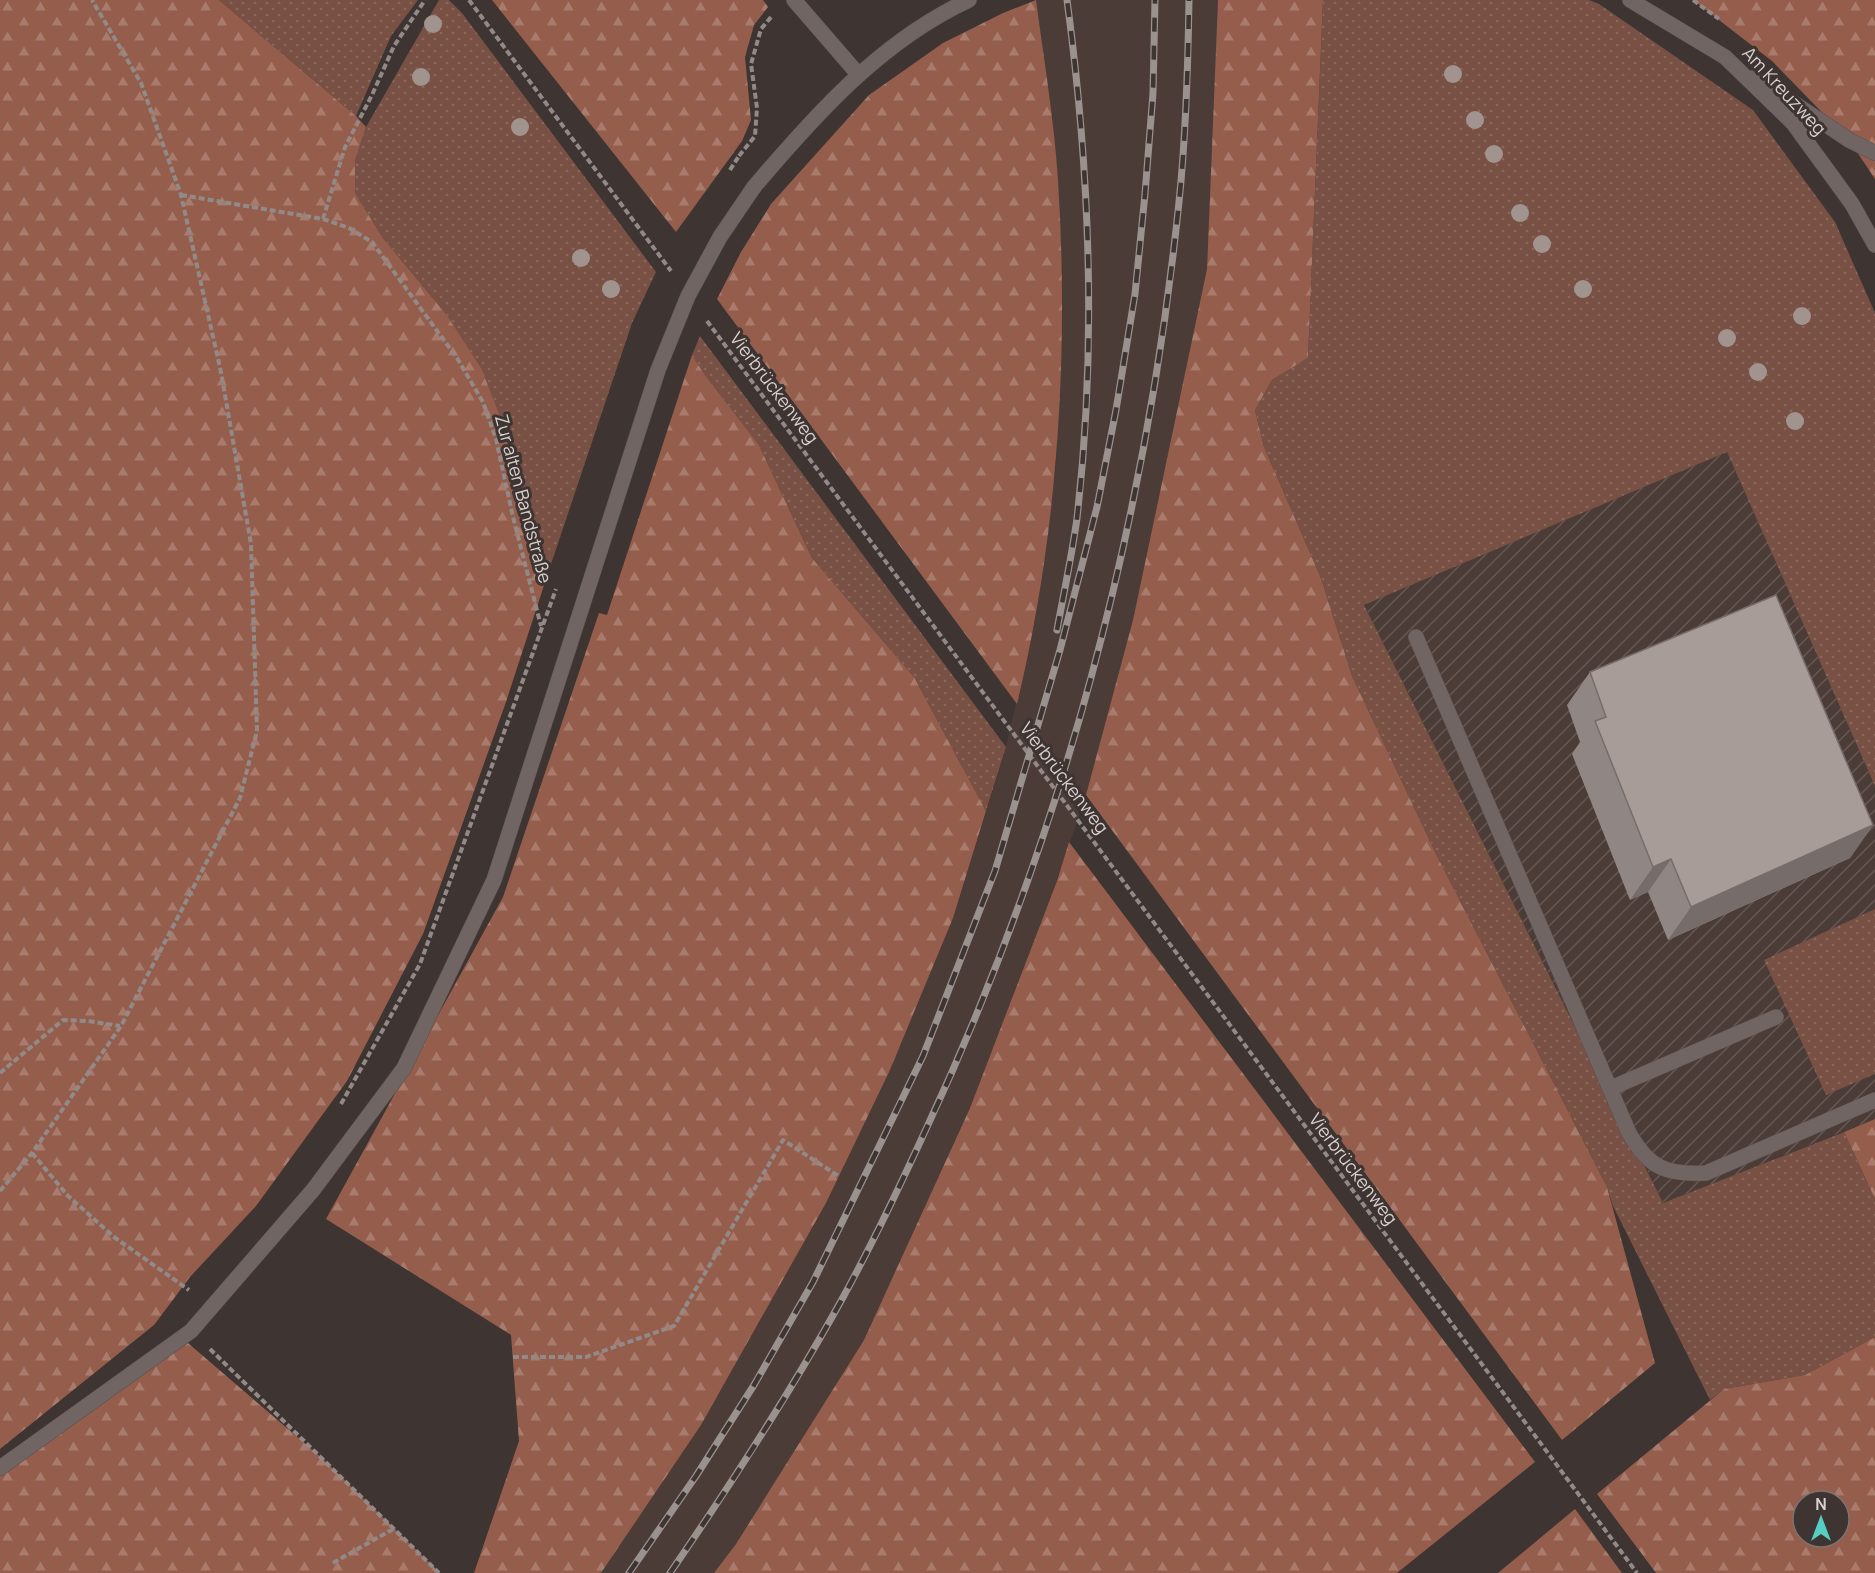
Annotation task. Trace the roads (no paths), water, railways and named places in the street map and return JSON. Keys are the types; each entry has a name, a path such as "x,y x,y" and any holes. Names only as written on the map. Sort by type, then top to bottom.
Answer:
{"street":[{"path":"794,0 858,75"},
{"name":"Am Kreuzweg","path":"1630,0 1725,57 1792,123 1852,204 1875,245"},
{"path":"0,1468 191,1332 313,1190 404,1068 494,880 658,370 688,296 720,237 754,187 807,124 858,75 928,21 965,2"},
{"path":"1725,57 1849,140 1875,153"},
{"path":"1416,637 1639,1151 1649,1161 1666,1171 1683,1174 1706,1173 1875,1100"},
{"path":"1611,1088 1776,1017"}],"railway":[{"path":"1057,630 1077,518 1083,453 1089,323 1086,193 1067,0"},
{"path":"629,1573 696,1476 754,1385 813,1282 923,1056 995,871 1060,650 1097,507 1116,410 1135,294 1145,194 1153,93 1155,0"},
{"path":"670,1573 780,1405 841,1301 875,1237 976,1017 1019,905 1058,791 1092,675 1121,559 1145,441 1164,322 1179,202 1186,101 1189,0"}]}
